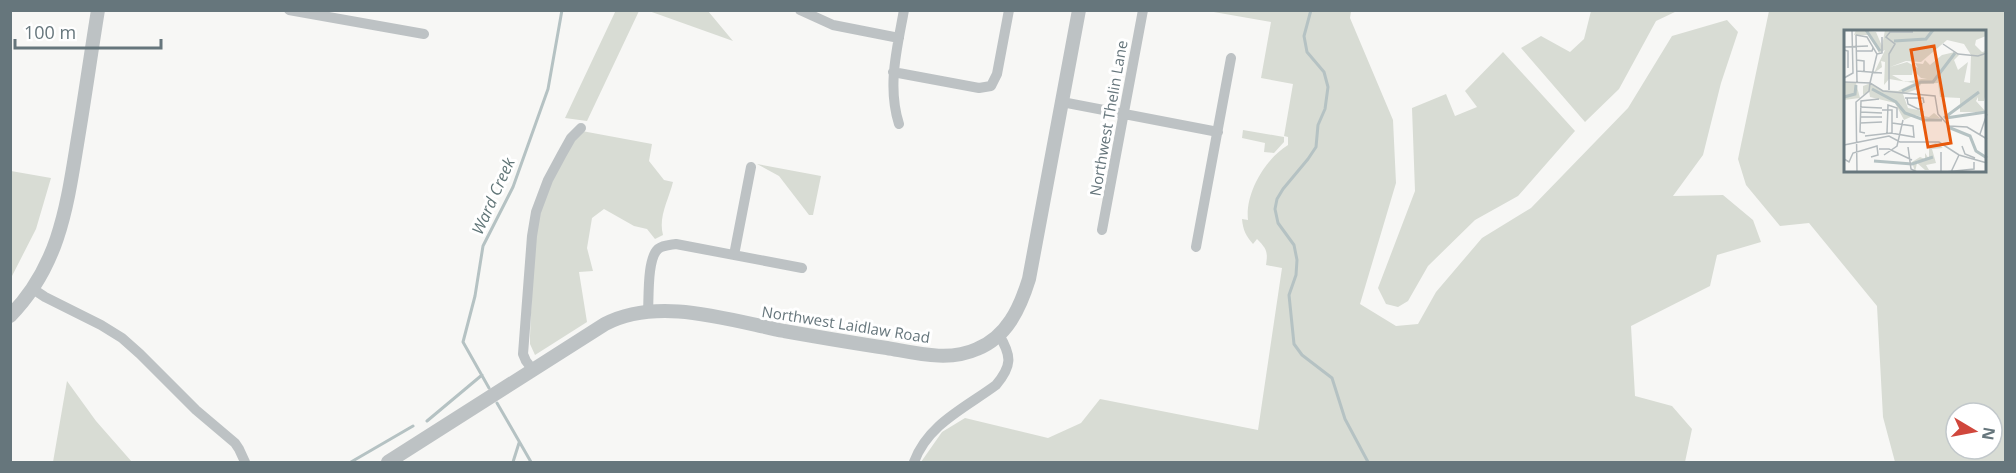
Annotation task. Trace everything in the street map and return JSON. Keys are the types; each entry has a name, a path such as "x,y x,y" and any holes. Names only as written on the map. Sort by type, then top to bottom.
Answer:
{"street":[{"path":"10,316 33,289 53,251 67,203 98,10"},
{"path":"289,10 424,34"},
{"path":"800,10 833,25 899,38"},
{"path":"899,124 893,98 893,72 904,10"},
{"path":"893,72 980,88 991,86 998,74 1009,10"},
{"name":"Northwest Laidlaw Road","path":"388,462 614,320 636,313 659,311 695,314 799,334 938,356 975,351 999,335 1017,311 1027,286 1079,10"},
{"name":"Northwest Thelin Lane","path":"1102,230 1143,10"},
{"path":"1196,247 1231,58"},
{"path":"1062,102 1218,132"},
{"path":"533,370 525,361 523,354 533,226 548,180 571,138 581,128"},
{"path":"734,255 751,167"},
{"path":"648,312 651,262 662,246 676,244 802,268"},
{"path":"33,289 101,325 130,345 196,410 235,442 244,462"},
{"path":"914,462 922,444 937,426 996,385 1002,378 1009,358 999,335"}],"shaded area":[{"path":"616,10 639,11 587,121 565,118"},
{"path":"649,11 708,11 733,41"},
{"path":"1208,11 1351,11 1350,18 1393,120 1396,183 1360,304 1396,326 1418,324 1436,292 1482,238 1531,208 1628,108 1672,36 1727,20 1738,32 1721,83 1703,155 1673,196 1723,195 1753,220 1761,242 1717,255 1710,286 1631,326 1635,396 1672,406 1692,429 1685,462 921,462 942,432 965,418 1048,438 1081,423 1100,399 1258,430 1282,268 1266,265 1265,248 1257,239 1253,244 1244,230 1242,219 1248,220 1253,188 1264,168 1288,145 1288,137 1284,136 1293,84 1261,78 1271,22"},
{"path":"1591,11 1677,11 1656,21 1619,89 1585,122 1521,48 1541,36 1570,52 1584,39"},
{"path":"1769,11 2005,11 2005,462 1895,462 1883,417 1877,306 1809,223 1780,226 1746,185 1738,159"},
{"path":"1503,52 1575,131 1518,196 1475,220 1428,266 1408,301 1398,307 1386,304 1378,288 1415,191 1412,108 1446,94 1455,116 1477,107 1465,91"},
{"path":"1243,130 1284,137 1284,142 1274,153 1264,152 1265,143 1242,138"},
{"path":"582,131 652,144 649,161 664,180 673,182 663,215 663,235 655,239 647,229 634,226 604,209 592,218 587,248 593,271 579,272 587,322 535,355 530,344 530,336 534,244 538,213 566,150"},
{"path":"757,164 821,176 813,215 809,215 779,176"},
{"path":"11,171 51,178 36,229 11,278"},
{"path":"67,381 96,421 132,462 53,462"}],"waterway":[{"name":"Ward Creek","path":"489,388 463,342 475,296 483,246 513,187 548,89 562,10"},
{"path":"1311,10 1304,36 1307,52 1324,72 1328,87 1325,109 1318,125 1316,147 1283,189 1277,199 1275,209 1278,223 1294,245 1297,260 1296,275 1289,295 1294,344 1302,355 1332,378 1345,419 1368,462"},
{"path":"427,421 482,375"},
{"name":"Ward Creek","path":"497,403 531,462"},
{"path":"351,462 413,426"},
{"path":"513,462 519,443"}]}
